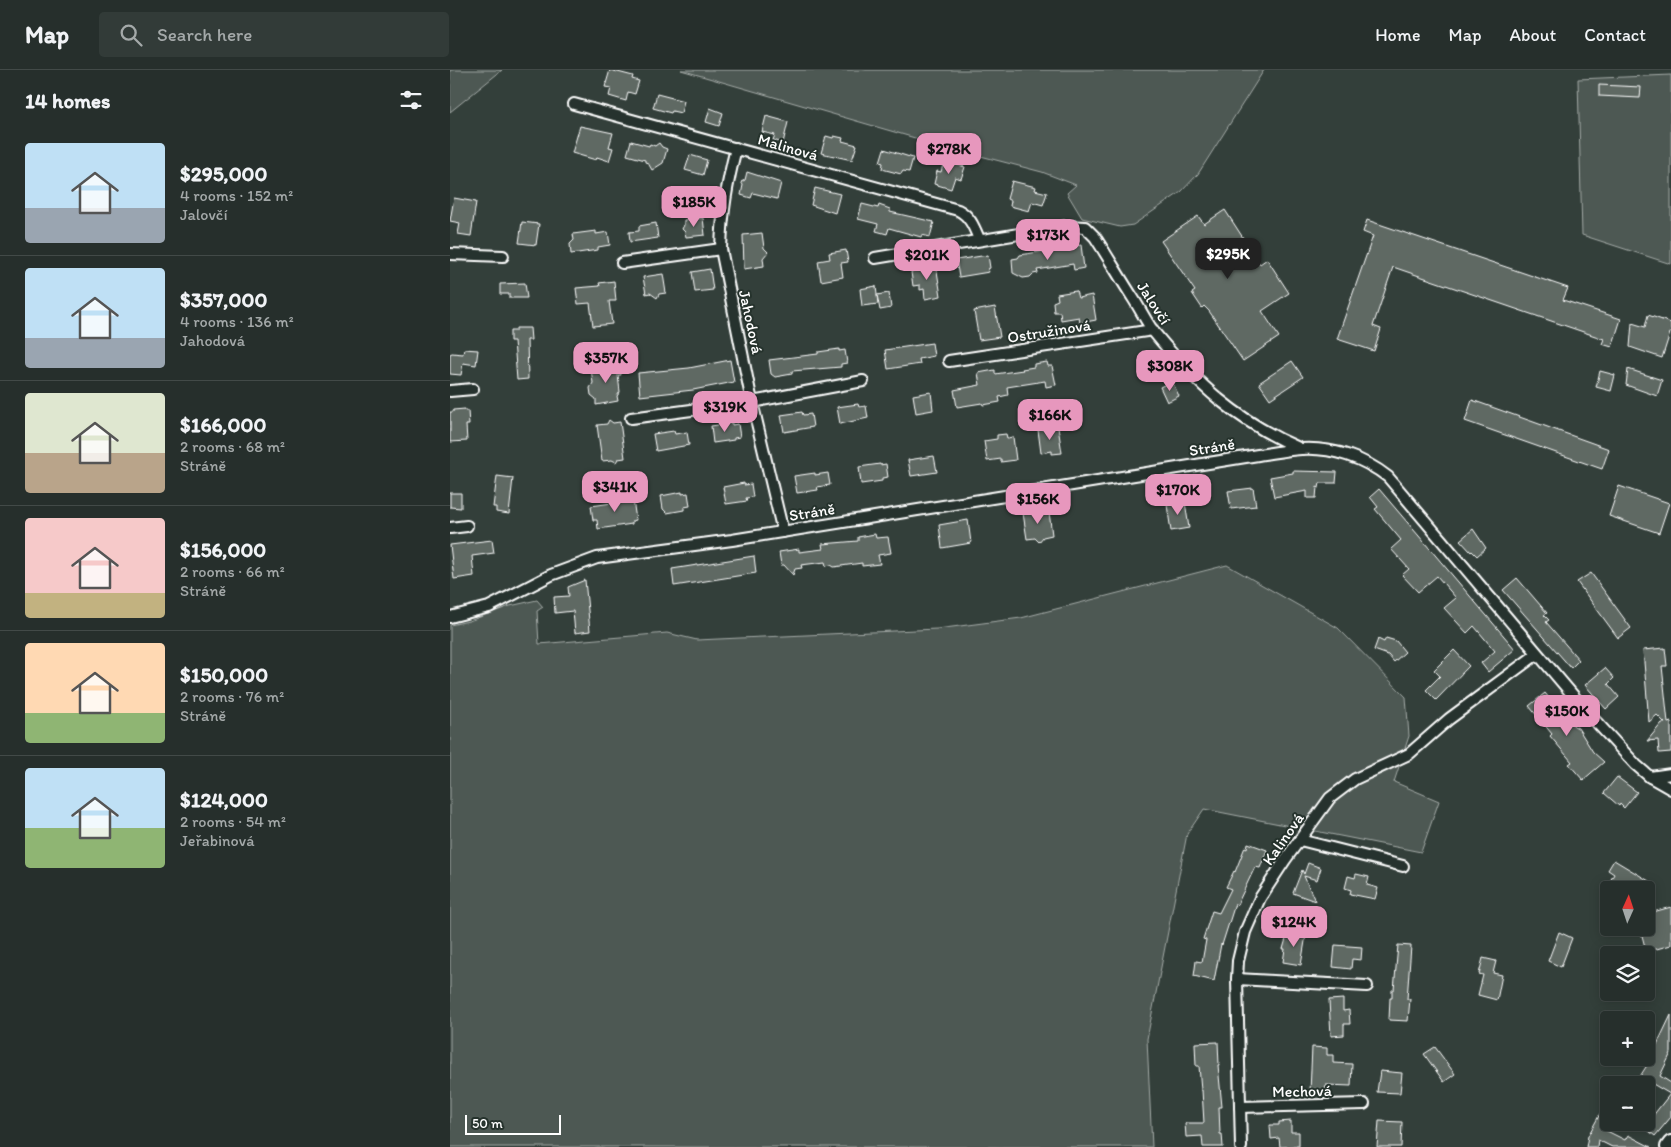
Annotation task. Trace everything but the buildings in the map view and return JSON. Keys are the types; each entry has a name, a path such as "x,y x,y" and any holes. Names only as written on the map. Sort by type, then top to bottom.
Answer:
{"street":[{"name":"Malinová","path":"574,104 958,210 970,219 979,239"},
{"name":"Jahodová","path":"736,148 726,189 720,249 752,402 783,532"},
{"name":"Jalovčí","path":"979,239 1067,226 1085,227 1090,231 1153,330 1194,377 1221,402 1250,424 1274,438 1302,449"},
{"path":"875,258 979,239"},
{"path":"622,263 720,249"},
{"path":"450,254 502,256"},
{"name":"Ostružinová","path":"949,361 1153,330"},
{"path":"631,418 752,402 863,381"},
{"path":"450,391 473,389"},
{"name":"Stráně","path":"450,617 489,607 552,575 597,558 783,532 1302,449 1338,453 1361,459 1376,467 1388,477 1594,720 1636,765 1650,777 1671,789"},
{"path":"450,528 467,526"},
{"name":"Kalinová","path":"1241,1147 1238,961 1245,932 1260,898 1330,798 1355,779 1410,754 1449,719 1537,654"},
{"path":"1650,777 1671,774"},
{"path":"1300,840 1403,866"},
{"path":"1237,979 1366,986"},
{"name":"Mechová","path":"1240,1107 1364,1104"},
{"path":"1668,1147 1671,1143"}],"shaded area":[{"path":"450,70 502,70 450,112"},
{"path":"681,70 1264,70 1198,174 1181,192 1133,225 1120,227 1082,218 1067,193 1076,185 1042,172 946,147"},
{"path":"1671,75 1671,264 1582,235 1578,79"},
{"path":"1227,565 1338,628 1406,697 1409,736 1394,782 1439,801 1421,852 1204,809 1187,834 1147,1039 1152,1147 450,1147 450,625 469,621 510,606 537,600 543,607 537,611 539,644 667,633 697,640 937,629 1021,618"}]}
